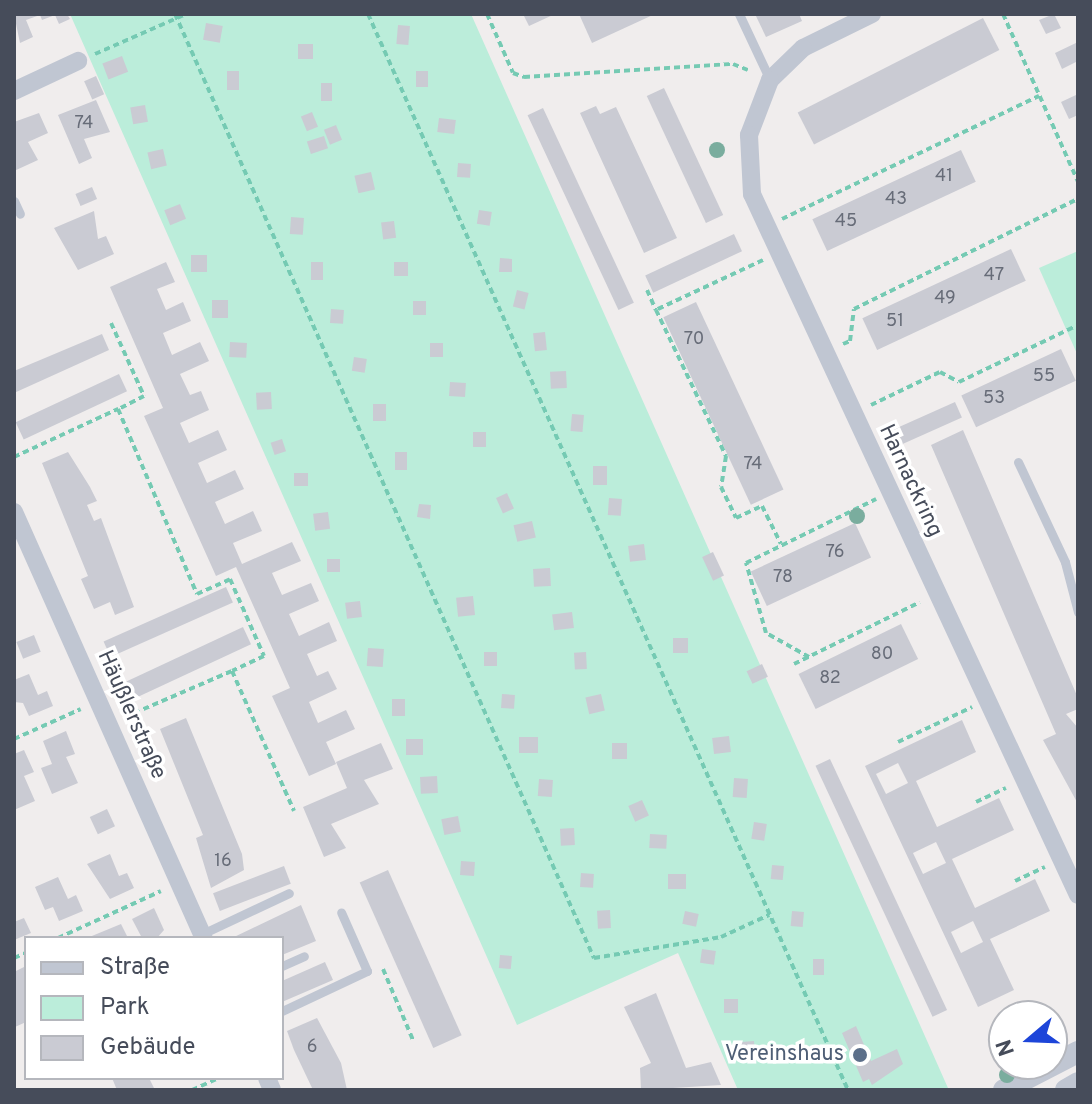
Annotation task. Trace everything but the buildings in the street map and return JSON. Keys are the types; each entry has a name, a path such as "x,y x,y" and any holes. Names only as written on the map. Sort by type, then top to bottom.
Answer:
{"street":[{"name":"Harnackring","path":"872,14 803,48 770,80 748,147 749,181 764,227 1078,895"},
{"path":"14,91 78,61"},
{"name":"Häußlerstraße","path":"15,517 203,936"},
{"path":"1004,1090 1078,1052"},
{"path":"1066,1090 1078,1083"}],"lane":[{"path":"739,14 770,80"},
{"path":"14,201 20,214"},
{"path":"1018,462 1065,562 1078,612"},
{"path":"203,936 289,893"},
{"path":"284,1010 367,971 341,912"},
{"path":"284,965 304,956"}],"path":[{"path":"78,61 186,14"},
{"path":"368,14 848,1090"},
{"path":"487,14 513,73 524,77 733,64 770,80"},
{"path":"1003,14 1076,170 1078,182"},
{"path":"176,16 594,958 721,937 769,915"},
{"path":"764,227 1039,96"},
{"path":"823,353 850,341 854,309 1078,199"},
{"path":"656,310 777,254"},
{"path":"647,290 726,456 721,487 736,518 762,506 781,544"},
{"path":"14,457 144,396 111,323"},
{"path":"852,414 940,372 959,382 1078,325"},
{"path":"108,725 264,656 230,579 197,594 118,409"},
{"path":"809,657 766,633 746,575 747,561 889,492"},
{"path":"794,664 936,594"},
{"path":"232,671 294,811"},
{"path":"898,742 987,700"},
{"path":"14,739 99,701"},
{"path":"976,802 1024,780"},
{"path":"1015,881 1062,860"},
{"path":"62,936 179,883"},
{"path":"376,953 413,1040"},
{"path":"192,1090 214,1080"}],"green space":[{"path":"70,14 471,14 948,1088 738,1090 678,953 517,1025"},
{"path":"1078,251 1078,356 1039,268"}],"place":[{"name":"Vereinshaus","path":"860,1055"}]}
